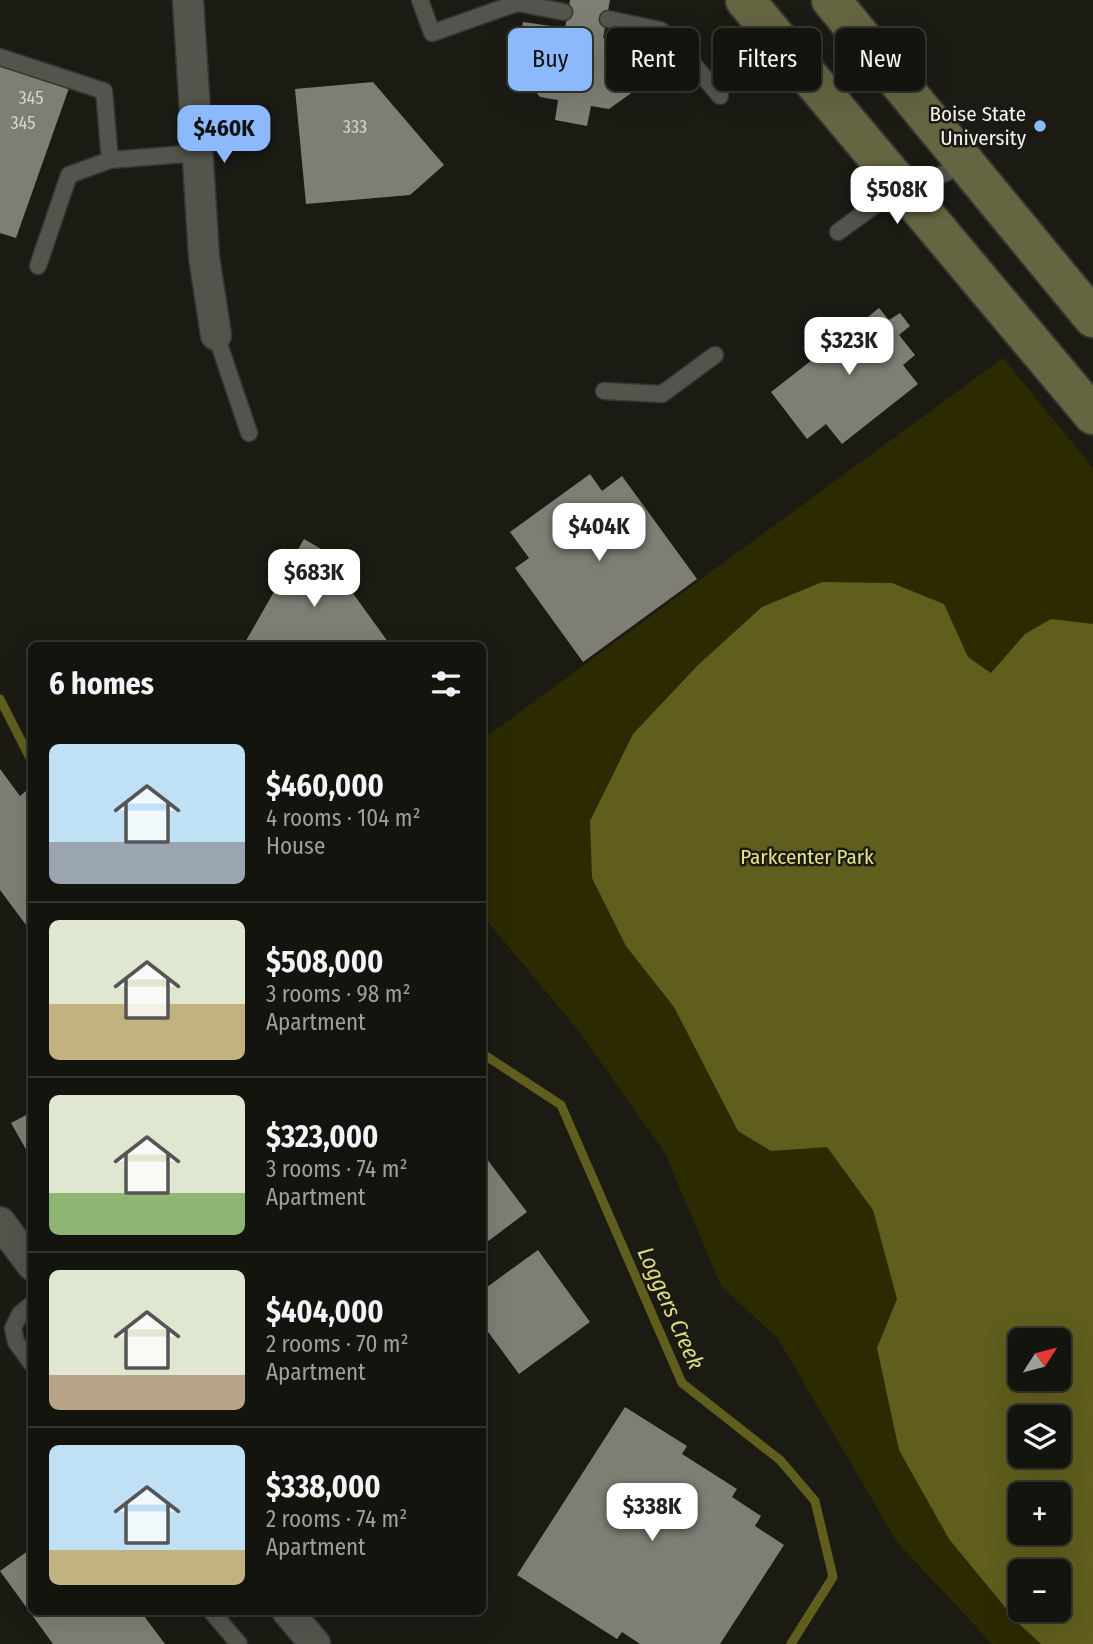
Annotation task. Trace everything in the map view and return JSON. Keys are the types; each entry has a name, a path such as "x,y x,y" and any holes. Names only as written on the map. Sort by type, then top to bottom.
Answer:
{"main road":[{"path":"745,0 1093,415"},
{"path":"831,0 1093,318"}],"street":[{"path":"188,0 204,257 216,335"},
{"path":"0,1222 28,1260"},
{"path":"291,1615 315,1644"}],"lane":[{"path":"420,0 432,33 517,3 565,12"},
{"path":"608,19 660,30 673,40 720,96"},
{"path":"0,57 104,91 110,160"},
{"path":"38,266 69,176 110,160 198,153"},
{"path":"838,233 878,202 966,164"},
{"path":"216,335 249,433"},
{"path":"604,391 662,394 715,355"},
{"path":"28,1307 20,1314 13,1328 16,1342 28,1358"},
{"path":"215,1615 239,1644"}],"green space":[{"name":"Parkcenter Park","path":"1003,358 1093,468 1093,1644 992,1644 897,1542 778,1339 721,1286 665,1153 581,1034 486,920 486,737"}],"shaded area":[{"name":"Parkcenter Park","path":"822,582 892,583 944,604 968,657 991,673 1025,634 1051,619 1093,624 1093,1644 1041,1644 1017,1622 1071,1622 1071,1559 1008,1559 1008,1611 949,1539 899,1450 877,1348 897,1299 873,1210 827,1147 771,1151 738,1131 674,1007 626,946 592,878 590,821 633,734 698,665 762,607"}],"building":[{"path":"570,0 610,0 603,38 606,38 606,91 634,91 609,109 591,106 587,126 555,120 558,100 540,97 535,91 592,91 592,28 565,28"},
{"path":"523,22 565,28 522,28"},
{"path":"0,63 69,88 16,238 0,233"},
{"path":"373,82 444,165 410,195 306,204 295,89"},
{"path":"879,308 889,320 900,313 910,326 899,335 915,355 903,365 918,384 842,444 826,424 807,439 771,392 812,360 806,353 820,342 812,331 824,322 832,331 846,320 853,329"},
{"path":"590,474 602,491 622,476 697,579 583,662 515,568 529,558 510,532"},
{"path":"304,539 321,549 388,642 245,642"},
{"path":"0,769 20,796 26,791 28,793 28,928 0,890"},
{"path":"28,1114 28,1153 11,1123"},
{"path":"486,1158 527,1212 486,1243"},
{"path":"538,1250 590,1322 519,1374 486,1329 486,1288"},
{"path":"625,1407 687,1446 682,1454 737,1489 732,1497 761,1516 755,1526 784,1545 720,1644 640,1644 622,1632 617,1639 517,1575"},
{"path":"28,1551 28,1610 0,1571"},
{"path":"32,1615 143,1615 165,1644 53,1644"}],"waterway":[{"name":"Loggers Creek","path":"0,699 28,754"},
{"name":"Loggers Creek","path":"486,1056 561,1105 682,1383 780,1460 815,1501 833,1577 791,1644"}],"place":[{"name":"Boise State University","path":"1040,126"}]}
